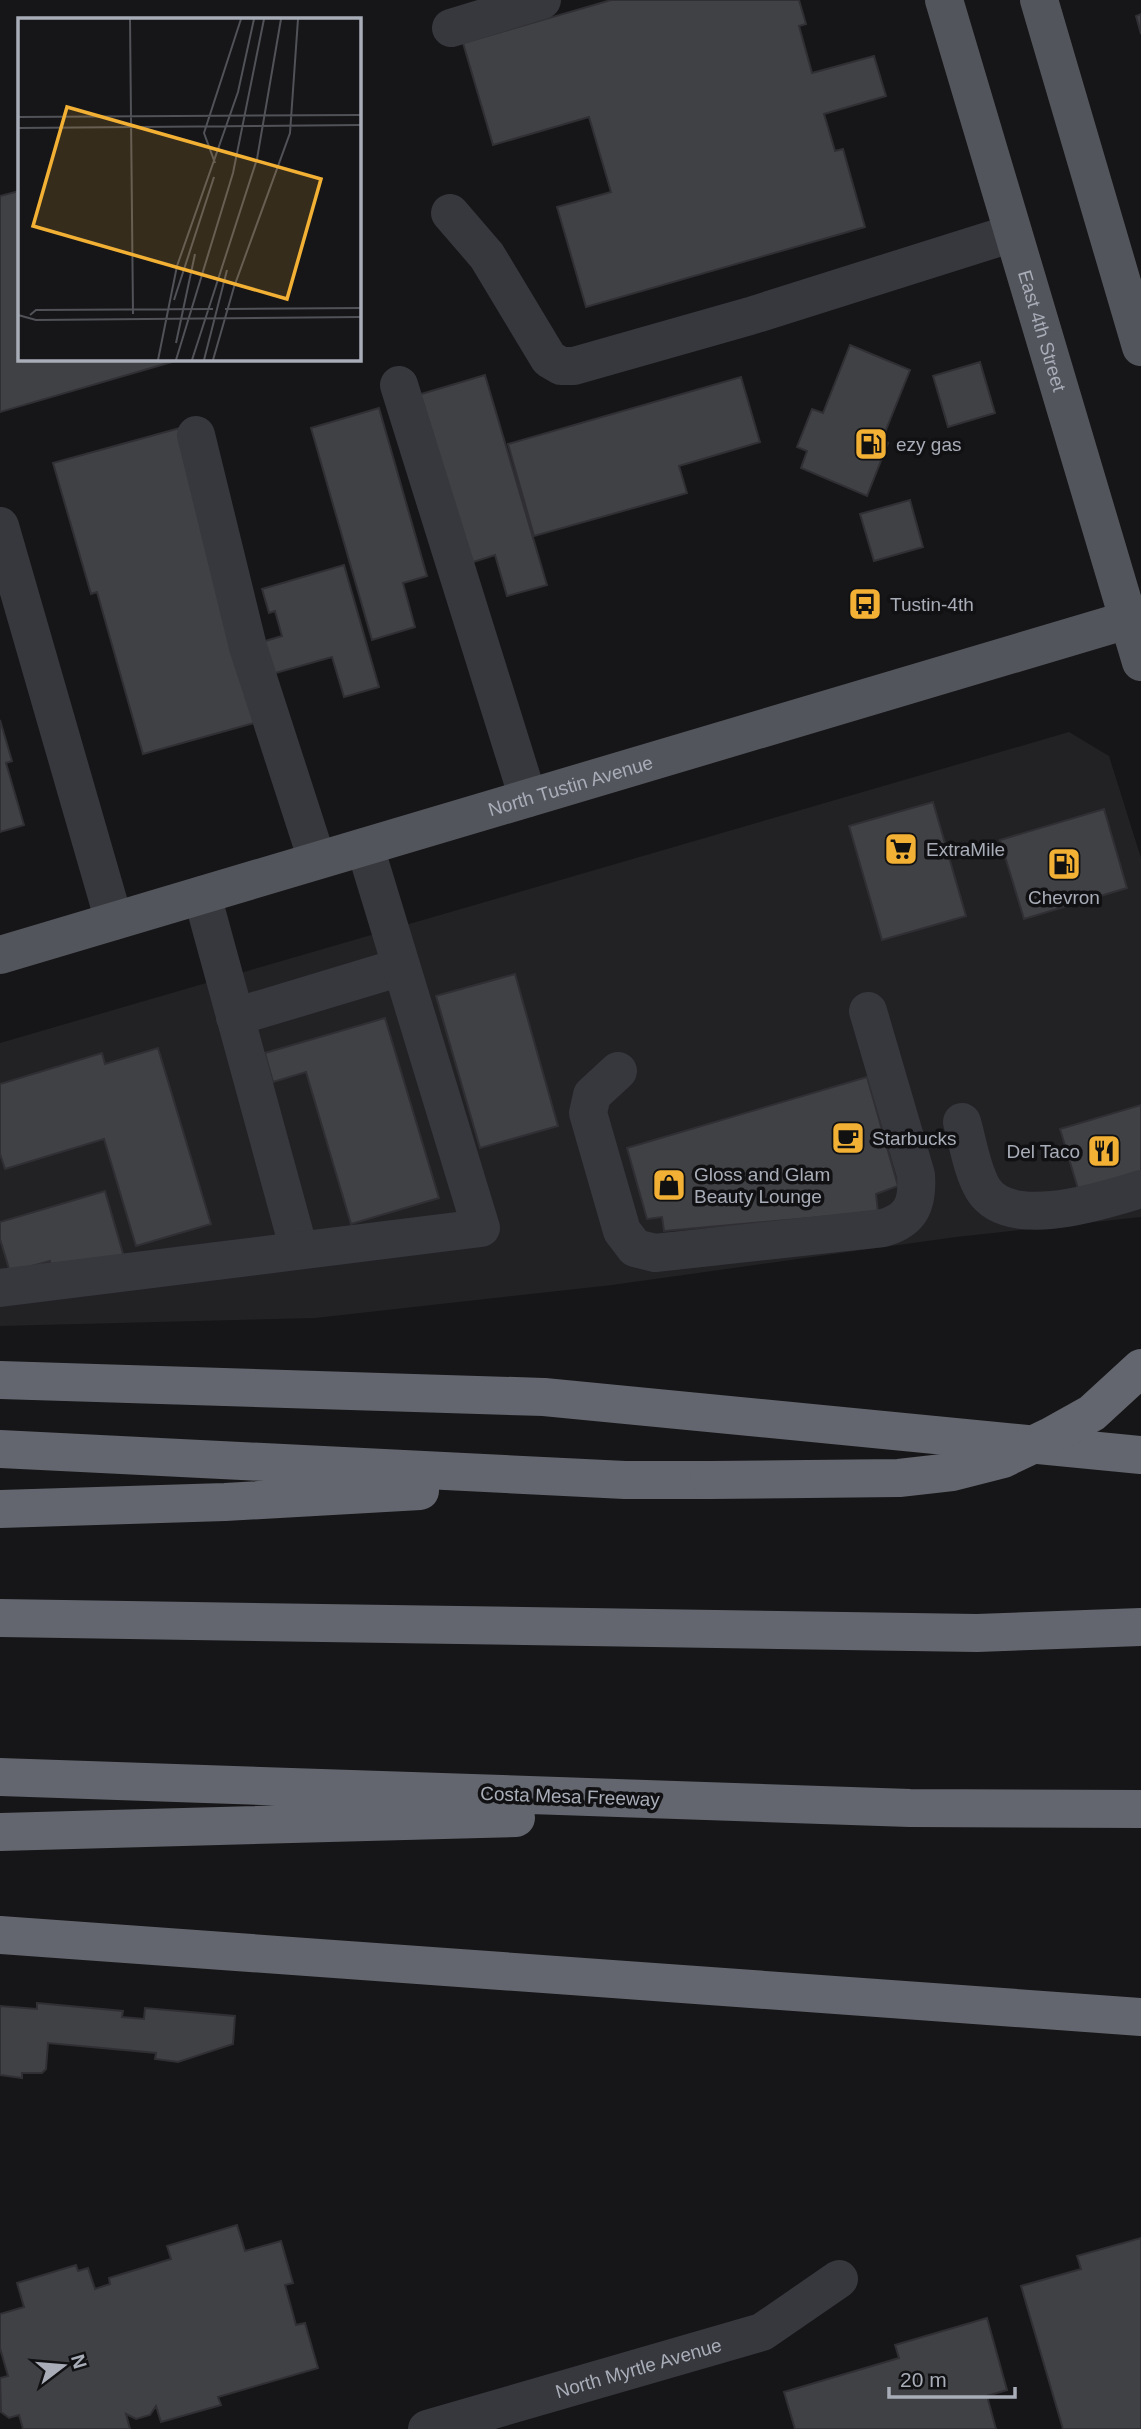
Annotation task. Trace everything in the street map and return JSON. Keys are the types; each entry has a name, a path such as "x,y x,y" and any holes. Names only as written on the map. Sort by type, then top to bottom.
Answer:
{"highway":[{"path":"0,1450 625,1480 899,1478 952,1472 1003,1459 1092,1413 1141,1368"},
{"path":"0,1380 544,1397 1141,1455"},
{"path":"0,1509 225,1502 625,1480"},
{"path":"0,1618 977,1633 1141,1627"},
{"name":"Costa Mesa Freeway","path":"0,1777 910,1808 1141,1809"},
{"path":"0,1832 910,1808"},
{"path":"0,1935 1141,2017"}],"main road":[{"name":"East 4th Street","path":"944,0 1013,233 1135,617 1141,662"},
{"path":"1040,0 1141,347"},
{"name":"North Tustin Avenue","path":"0,955 1135,617"}],"street":[{"path":"451,28 542,0"},
{"path":"450,213 486,256 549,359 561,366 574,366 750,316 1013,233"},
{"path":"399,385 528,798"},
{"path":"196,435 248,647 317,860"},
{"path":"0,526 114,921"},
{"path":"0,1288 481,1228 365,847"},
{"path":"202,895 299,1250"},
{"path":"235,1017 401,967"},
{"path":"618,1071 592,1095 588,1113 622,1231 635,1248 655,1254 883,1228 899,1224 918,1196 916,1175 868,1011"},
{"path":"962,1122 982,1188 991,1199 1006,1206 1058,1210 1141,1189"},
{"name":"North Myrtle Avenue","path":"426,2429 484,2421 762,2332 839,2279"}],"shaded area":[{"path":"1069,732 1109,756 1141,858 1141,1217 956,1237 612,1285 315,1318 0,1326 0,1043"}],"building":[{"path":"611,0 799,0 806,24 799,26 812,73 874,56 886,96 824,114 835,151 843,149 865,227 586,307 557,207 611,192 589,117 493,145 463,43"},
{"path":"1141,14 1141,34 1136,16"},
{"path":"18,191 18,360 179,360 0,412 0,196"},
{"path":"850,345 910,370 882,440 888,443 867,496 801,468 807,451 797,447 812,409 823,413"},
{"path":"980,362 995,413 948,427 933,376"},
{"path":"485,375 547,585 507,596 495,555 467,564 418,395"},
{"path":"741,377 760,442 679,466 687,493 534,536 508,444"},
{"path":"379,408 427,576 403,583 415,627 372,640 311,428"},
{"path":"180,428 254,723 143,754 97,592 91,594 53,463"},
{"path":"910,500 923,547 874,561 860,514"},
{"path":"344,565 379,687 344,697 332,657 272,674 262,642 282,636 275,611 269,613 262,589"},
{"path":"0,720 12,761 6,763 24,825 0,832"},
{"name":"ExtraMile","path":"933,802 966,916 882,940 849,826"},
{"name":"Chevron","path":"1104,809 1127,888 1024,919 1000,840"},
{"path":"515,974 558,1126 480,1148 436,996"},
{"path":"385,1018 439,1198 351,1224 306,1072 273,1082 265,1053"},
{"path":"158,1048 211,1224 136,1246 104,1139 5,1169 0,1154 0,1084 102,1053 105,1064"},
{"path":"867,1077 898,1186 876,1194 878,1212 664,1231 662,1217 647,1219 627,1148"},
{"name":"Del Taco","path":"1141,1105 1141,1173 1079,1192 1060,1129"},
{"path":"105,1191 124,1257 52,1270 50,1261 10,1272 0,1239 0,1222"},
{"path":"37,2003 123,2011 122,2017 144,2019 145,2008 235,2016 233,2044 178,2062 155,2059 156,2053 48,2043 46,2069 42,2073 22,2073 22,2078 0,2075 0,2006 37,2009"},
{"path":"237,2225 245,2251 281,2241 293,2283 285,2285 296,2325 305,2323 318,2368 218,2397 221,2405 161,2422 156,2406 150,2415 136,2419 126,2414 130,2429 23,2429 19,2415 9,2418 1,2412 0,2378 8,2376 0,2348 0,2314 24,2307 17,2283 76,2265 78,2271 88,2268 95,2289 110,2284 109,2278 171,2259 167,2246"},
{"path":"1141,2238 1141,2429 1063,2429 1021,2286 1081,2269 1077,2256"},
{"path":"987,2318 1007,2390 987,2396 996,2429 795,2429 784,2392 899,2358 895,2345"}],"place":[{"name":"ezy gas","path":"871,444"},
{"name":"Tustin-4th","path":"865,604"},
{"name":"ExtraMile","path":"901,849"},
{"name":"Chevron","path":"1064,864"},
{"name":"Starbucks","path":"848,1138"},
{"name":"Del Taco","path":"1104,1151"},
{"name":"Gloss and Glam Beauty Lounge","path":"669,1185"}]}
